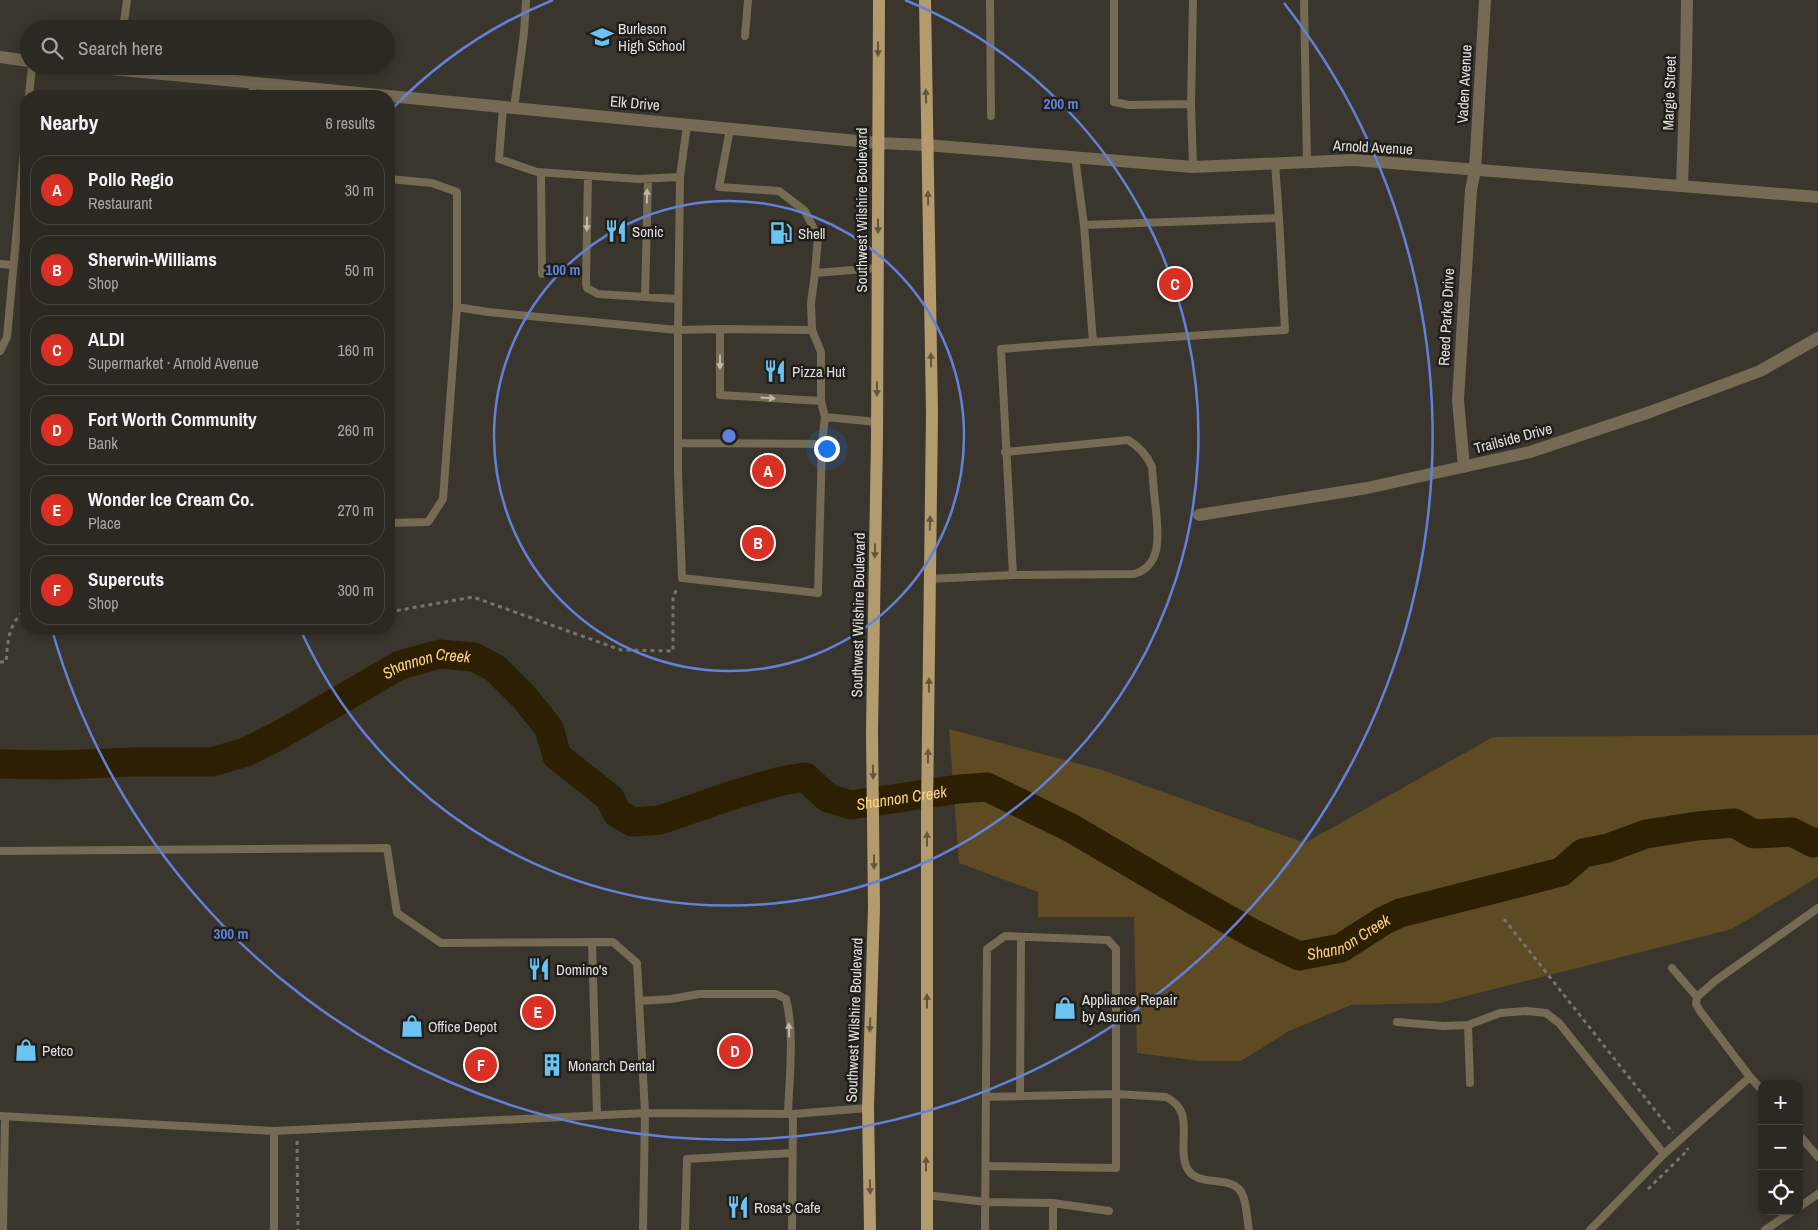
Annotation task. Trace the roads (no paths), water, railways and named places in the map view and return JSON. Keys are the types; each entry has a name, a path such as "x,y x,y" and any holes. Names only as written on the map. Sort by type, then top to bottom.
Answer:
{"main road":[{"name":"Southwest Wilshire Boulevard","path":"870,1230 868,1108 874,907 872,731 877,422 879,0"},
{"path":"925,0 932,413 927,812 927,1230"}],"street":[{"name":"Vaden Avenue","path":"1475,170 1485,0"},
{"name":"Margie Street","path":"1682,186 1686,0"},
{"path":"0,57 20,59"},
{"name":"Elk Drive","path":"161,75 252,90"},
{"name":"Elk Drive","path":"395,97 878,143 926,144"},
{"name":"Arnold Avenue","path":"926,144 1193,167 1354,160 1818,198"},
{"name":"Reed Parke Drive","path":"1464,467 1458,400 1471,190 1475,170"},
{"name":"Trailside Drive","path":"1199,515 1367,488 1530,452 1659,409 1760,371 1818,338"}],"lane":[{"path":"125,20 127,0"},
{"path":"526,0 524,32 499,159 541,172 588,176 680,177"},
{"path":"745,36 748,0"},
{"path":"990,0 991,116"},
{"path":"1114,0 1114,102 1129,105 1192,104"},
{"path":"1193,0 1193,167"},
{"path":"1304,0 1307,161"},
{"path":"30,90 31,75"},
{"path":"687,125 680,177 677,299 678,474 682,578 818,593 822,444 825,417 821,401 821,352 812,330 811,303 818,237 805,211 779,190 719,187 730,128"},
{"path":"1075,158 1084,225 1093,342"},
{"path":"1013,575 1001,349 1286,330 1276,163"},
{"path":"541,172 542,274"},
{"path":"588,176 587,288 598,294 677,299"},
{"path":"645,297 648,178"},
{"path":"395,180 432,183 457,192 458,307 443,500 428,522 395,523"},
{"path":"0,351 7,337 20,198"},
{"path":"1084,225 1279,218"},
{"path":"0,264 14,265"},
{"path":"815,273 878,268"},
{"path":"458,307 488,312 678,330 812,330"},
{"path":"720,329 720,395 821,401"},
{"path":"825,417 877,422"},
{"path":"930,580 1013,575 1134,574 1146,568 1156,554 1158,541 1152,467 1148,457 1135,444 1128,440 1005,452"},
{"path":"678,443 822,444"},
{"path":"0,851 387,848 396,913 441,943 612,942 637,963 645,1113 642,1230"},
{"path":"1758,1086 1700,1011 1696,1004 1697,997 1716,981 1818,908"},
{"path":"985,1230 987,949 1005,936 1108,940 1116,949 1116,1168 986,1166"},
{"path":"1020,1096 1021,937"},
{"path":"592,942 597,1115"},
{"path":"1672,968 1697,997"},
{"path":"639,1001 671,999 699,994 776,994 786,999 789,1011 792,1230"},
{"path":"1397,1022 1444,1026 1468,1025 1500,1013 1527,1011 1546,1013 1559,1023 1664,1154"},
{"path":"1468,1025 1470,1083"},
{"path":"1590,1230 1664,1154 1750,1077"},
{"path":"986,1096 1116,1094 1166,1097 1178,1105 1184,1124 1184,1158 1186,1167 1198,1179 1231,1184 1238,1188 1243,1195 1249,1230"},
{"path":"3,1230 2,1116 274,1131 645,1113 790,1114 868,1108"},
{"path":"274,1131 274,1230"},
{"path":"1803,1140 1818,1157"},
{"path":"684,1230 686,1159 792,1154"},
{"path":"1803,1204 1818,1194"},
{"path":"926,1195 986,1202 1053,1203 1109,1211"},
{"path":"1053,1203 1053,1230"},
{"path":"1765,1230 1787,1215"}],"waterway":[{"name":"Shannon Creek","path":"0,764 61,765 134,762 212,762 246,752 278,736 400,665 440,654 474,657 495,668 524,697 549,728 557,756 610,798 617,813 633,822 660,820 733,795 781,781 805,777 828,798 851,805 959,789 987,787 1071,828 1252,933 1299,956 1341,948 1383,921 1400,913 1561,872 1583,853 1608,848 1646,834 1697,826 1734,823 1754,834 1792,832 1813,843 1818,842"}],"place":[{"name":"Burleson High School","path":"602,37"},
{"name":"Sonic","path":"616,231"},
{"name":"Shell","path":"781,233"},
{"name":"ALDI","path":"1175,284"},
{"name":"Pizza Hut","path":"775,371"},
{"name":"Pollo Regio","path":"768,471"},
{"name":"Sherwin-Williams","path":"758,543"},
{"name":"Domino's","path":"539,969"},
{"name":"Appliance Repair by Asurion","path":"1065,1008"},
{"name":"Wonder Ice Cream Co.","path":"538,1012"},
{"name":"Office Depot","path":"412,1026"},
{"name":"Petco","path":"26,1050"},
{"name":"Fort Worth Community","path":"735,1051"},
{"name":"Supercuts","path":"481,1065"},
{"name":"Monarch Dental","path":"552,1065"},
{"name":"Rosa's Cafe","path":"738,1207"}]}
